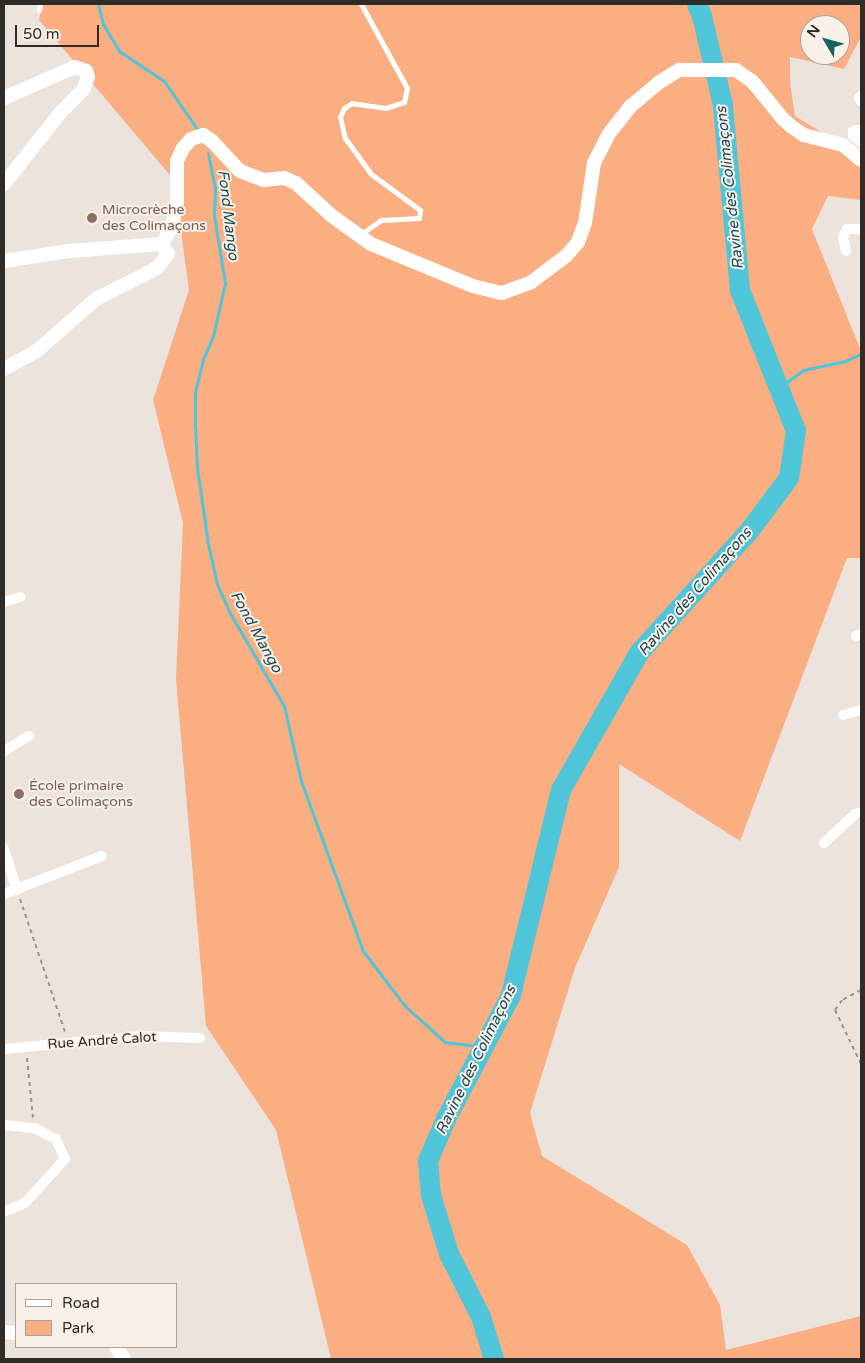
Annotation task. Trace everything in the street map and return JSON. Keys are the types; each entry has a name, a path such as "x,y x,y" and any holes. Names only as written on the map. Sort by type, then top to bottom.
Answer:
{"main road":[{"path":"4,98 75,67 86,71 88,77 83,90 62,112 4,184"},
{"path":"162,244 172,227 177,202 177,161 182,148 191,139 203,136 212,141 240,171 264,180 284,178 296,183 332,216 372,244 473,286 502,293 530,283 566,256 578,242 585,223 594,163 608,135 631,106 658,83 679,70 736,70 752,81 783,119 792,127 804,135 843,145 861,160"},
{"path":"4,261 69,251 162,244"},
{"path":"4,369 38,350 96,299 157,268 168,254 162,244"},
{"path":"117,1348 124,1359"}],"street":[{"path":"861,96 859,98 861,102"},
{"path":"861,132 858,130 853,131 853,136 861,142"},
{"path":"846,251 844,237 847,229 861,229"},
{"path":"4,602 20,597"},
{"path":"843,715 861,710"},
{"path":"4,752 29,736"},
{"path":"824,843 855,814 861,812"},
{"path":"4,849 17,890"},
{"path":"4,894 102,856"},
{"name":"Rue André Calot","path":"4,1049 68,1041 141,1036 200,1038"},
{"path":"4,1125 34,1128 56,1139 65,1158 25,1203 4,1212"}],"lane":[{"path":"359,236 381,220 419,218 420,210 371,174 345,138 340,117 344,108 352,103 386,108 404,102 407,88 361,4"}],"path":[{"path":"17,890 68,1041"},
{"path":"861,990 842,1000 835,1010 861,1064"},
{"path":"26,1046 34,1128"}],"green space":[{"path":"42,4 861,4 861,37 850,58 850,15 800,15 800,59 790,57 790,83 795,116 861,157 861,200 828,196 812,229 861,351 861,558 847,558 740,841 619,764 619,867 575,968 530,1113 542,1156 687,1245 720,1305 726,1350 861,1316 861,1359 331,1359 276,1130 206,1026 176,679 183,523 153,400 189,290 174,180 39,20"},
{"path":"826,65 846,65 844,69"}],"waterway":[{"name":"Fond Mango","path":"98,4 103,24 119,51 164,81 200,133"},
{"name":"Ravine des Colimaçons","path":"494,1359 481,1317 449,1254 431,1195 428,1161 446,1119 511,995 561,790 639,653 750,530 789,478 796,431 740,290 723,105 702,16 697,4"},
{"name":"Fond Mango","path":"208,153 215,188 214,216 225,283 213,336 203,360 195,393 195,425 197,467 208,544 217,584 231,615 284,706 301,781 363,951 405,1006 445,1042 484,1047"},
{"path":"780,387 803,370 845,361 861,354"}],"place":[{"name":"Microcrèche des Colimaçons","path":"92,218"},
{"name":"École primaire des Colimaçons","path":"19,794"}]}
